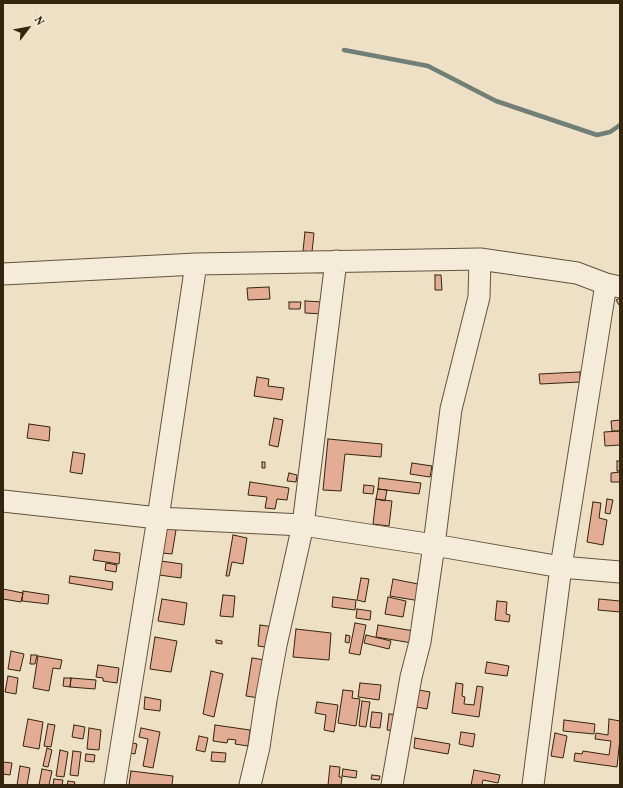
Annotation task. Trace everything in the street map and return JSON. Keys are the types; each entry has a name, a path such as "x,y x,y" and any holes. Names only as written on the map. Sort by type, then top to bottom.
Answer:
{"street":[{"path":"392,785 411,677 420,642 451,409 479,297 480,259"},
{"path":"3,274 196,264 480,259 577,273 613,286 561,567 533,785"},
{"path":"250,785 259,747 276,645 303,525 336,261"},
{"path":"115,785 158,518 196,264"},
{"path":"3,501 158,518 303,525 434,545 561,567 620,572"}],"building":[{"path":"305,232 314,233 312,252 303,251"},
{"path":"435,275 441,275 442,290 435,290"},
{"path":"269,287 270,299 248,300 247,288"},
{"path":"620,298 620,305 619,305 616,300"},
{"path":"305,301 324,302 324,314 305,313"},
{"path":"289,302 301,302 300,309 289,309"},
{"path":"580,372 580,382 540,384 539,374"},
{"path":"257,377 269,379 268,386 284,388 282,400 254,396"},
{"path":"274,418 283,420 278,447 269,445"},
{"path":"620,420 620,431 612,431 611,421"},
{"path":"29,424 50,427 49,441 27,438"},
{"path":"620,431 620,445 605,446 604,432"},
{"path":"328,439 382,444 381,457 345,454 341,491 323,490"},
{"path":"73,452 85,454 82,474 70,472"},
{"path":"617,461 620,461 620,471 617,471"},
{"path":"262,462 265,462 265,468 262,468"},
{"path":"412,463 432,466 430,477 410,474"},
{"path":"620,472 620,482 611,482 611,473"},
{"path":"289,473 297,475 296,482 287,481"},
{"path":"379,478 421,483 419,494 378,489"},
{"path":"250,482 289,488 287,500 277,499 275,509 265,508 267,497 248,495"},
{"path":"364,485 374,486 373,494 363,493"},
{"path":"378,489 387,490 385,501 376,499"},
{"path":"376,499 392,501 389,526 373,524"},
{"path":"607,499 613,500 610,514 605,513"},
{"path":"593,502 601,503 599,518 607,520 603,545 587,542"},
{"path":"166,528 176,530 172,554 162,553"},
{"path":"233,535 247,538 243,564 232,562 229,576 226,576"},
{"path":"95,550 120,553 119,564 93,560"},
{"path":"161,561 182,564 181,578 159,575"},
{"path":"106,563 117,565 116,572 105,570"},
{"path":"70,576 113,582 112,590 69,583"},
{"path":"361,578 369,579 365,602 357,600"},
{"path":"393,579 423,585 420,601 390,596"},
{"path":"3,589 23,593 21,602 3,599"},
{"path":"23,591 49,595 48,604 22,601"},
{"path":"223,595 235,596 233,617 220,616"},
{"path":"333,597 356,600 355,610 332,607"},
{"path":"388,597 406,601 403,617 385,614"},
{"path":"162,599 187,603 184,625 158,621"},
{"path":"599,599 620,601 620,612 598,610"},
{"path":"497,601 507,602 506,614 510,615 509,622 495,620"},
{"path":"357,609 371,611 370,620 356,618"},
{"path":"355,623 366,625 360,655 349,653"},
{"path":"260,625 274,627 272,648 258,646"},
{"path":"378,625 414,631 412,643 376,637"},
{"path":"296,629 331,633 329,660 293,657"},
{"path":"346,635 350,636 349,643 345,642"},
{"path":"366,635 391,641 389,649 364,643"},
{"path":"155,637 177,641 171,672 150,669"},
{"path":"216,640 222,641 222,644 216,643"},
{"path":"11,651 24,654 20,671 8,669"},
{"path":"31,655 37,655 35,664 30,664"},
{"path":"38,656 62,660 60,669 53,668 49,691 33,688"},
{"path":"252,658 265,660 259,698 246,696"},
{"path":"487,662 509,666 507,676 485,673"},
{"path":"98,665 119,668 117,683 103,681 103,678 96,677"},
{"path":"211,671 223,674 214,717 203,714"},
{"path":"8,676 18,678 16,694 5,692"},
{"path":"64,678 71,678 70,687 63,686"},
{"path":"71,678 96,680 95,689 70,687"},
{"path":"360,683 381,685 379,700 358,697"},
{"path":"456,683 463,684 462,696 465,697 464,704 474,705 477,686 483,687 479,717 452,713"},
{"path":"343,690 353,691 352,698 360,699 356,726 338,723"},
{"path":"419,690 430,692 427,709 416,707"},
{"path":"145,697 161,700 160,711 144,709"},
{"path":"362,701 370,702 366,727 359,726"},
{"path":"317,702 338,705 334,732 324,730 326,715 315,713"},
{"path":"372,712 382,713 380,728 370,727"},
{"path":"389,714 400,715 398,731 387,730"},
{"path":"28,719 43,722 39,749 23,746"},
{"path":"609,719 620,721 617,767 574,761 575,753 582,754 583,751 609,755 611,741 595,739 596,733 608,735"},
{"path":"564,720 595,724 594,734 563,731"},
{"path":"48,724 55,725 51,747 44,746"},
{"path":"74,725 85,727 83,739 72,737"},
{"path":"215,725 250,730 248,746 235,744 236,740 228,739 227,743 213,741"},
{"path":"89,728 101,730 99,750 87,749"},
{"path":"141,728 160,732 153,768 143,766 148,739 139,737"},
{"path":"461,732 475,734 473,747 459,744"},
{"path":"555,733 567,736 563,758 551,756"},
{"path":"199,736 208,738 205,752 196,750"},
{"path":"415,738 450,744 448,754 414,748"},
{"path":"128,742 137,744 135,754 126,752"},
{"path":"47,748 52,750 48,767 43,766"},
{"path":"60,750 68,752 64,777 56,776"},
{"path":"73,751 81,752 78,776 70,775"},
{"path":"212,752 226,753 225,762 211,761"},
{"path":"86,754 95,755 94,762 85,761"},
{"path":"3,762 12,763 10,775 3,774"},
{"path":"20,766 30,768 27,785 17,785"},
{"path":"330,766 340,767 339,777 342,777 341,785 328,785"},
{"path":"42,769 52,771 49,785 39,785"},
{"path":"343,769 357,771 356,778 342,776"},
{"path":"474,770 500,775 498,783 483,780 482,785 471,785"},
{"path":"131,771 173,776 172,785 129,785"},
{"path":"372,775 380,776 379,780 371,779"},
{"path":"54,779 63,780 62,785 53,785"},
{"path":"68,781 75,782 74,785 67,785"}],"waterway":[{"path":"344,50 428,66 496,101 597,135 610,132 620,125"}]}
